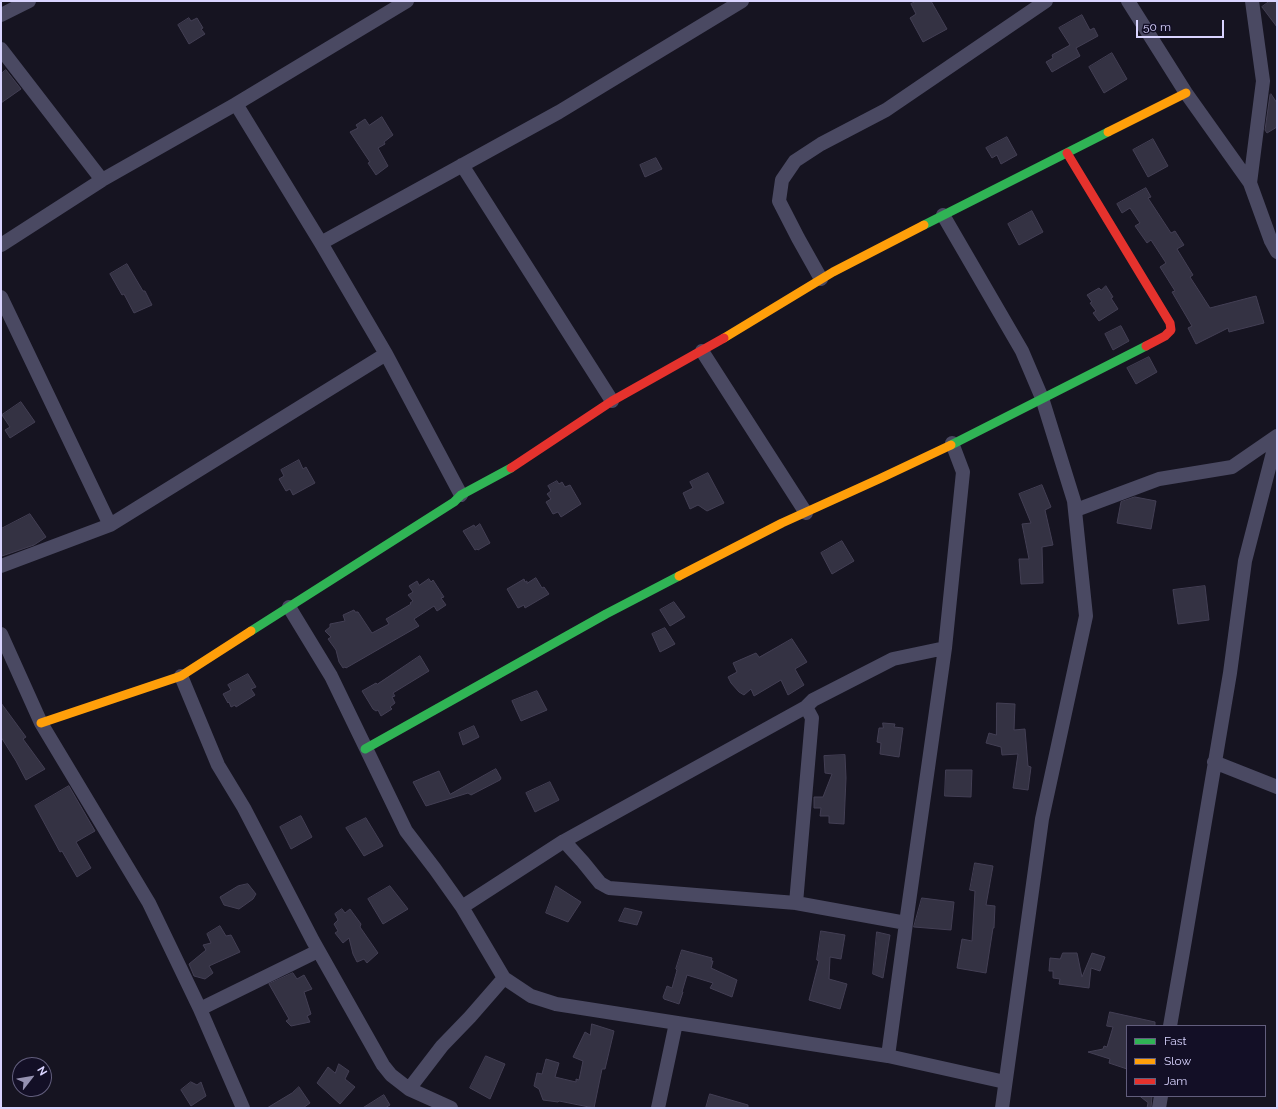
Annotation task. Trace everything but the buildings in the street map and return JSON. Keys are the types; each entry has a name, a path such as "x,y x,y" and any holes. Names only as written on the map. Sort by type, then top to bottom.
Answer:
{"street":[{"path":"1,16 29,1"},
{"path":"1,245 102,180 236,104 407,1"},
{"path":"321,243 559,112 742,1"},
{"path":"821,279 779,201 782,180 795,162 821,144 886,110 1046,1"},
{"path":"1128,1 1186,93 1250,183 1271,241 1277,252"},
{"path":"1250,183 1263,81 1252,1"},
{"path":"1,49 102,180"},
{"path":"41,724 181,676 454,502 461,495 510,468 612,401 702,351 821,279 943,215 1186,93"},
{"path":"236,104 321,243 386,354 461,495"},
{"path":"365,749 606,614 775,527 952,443 1165,336 1171,330 1170,323 1067,153"},
{"path":"462,165 612,401"},
{"path":"943,215 1022,351 1042,398 1076,510 1086,616 1042,819 1002,1108"},
{"path":"1,297 110,525"},
{"path":"702,351 806,513"},
{"path":"1,566 110,525 386,354"},
{"path":"1076,510 1159,479 1232,467 1277,436"},
{"path":"1170,1025 1230,673 1245,561 1277,436"},
{"path":"888,1056 945,648 963,472 952,443"},
{"path":"289,607 331,676 406,831 462,906 504,978 531,996 556,1004 888,1056 1005,1082"},
{"path":"1,634 41,724 149,903 200,1009 243,1108"},
{"path":"462,906 564,841 806,707 814,700 892,659 945,648"},
{"path":"181,676 218,765 244,808 318,951 383,1065 391,1075 409,1089 451,1108"},
{"path":"796,903 812,718 806,707"},
{"path":"1214,762 1277,787"},
{"path":"564,841 600,883 609,888 796,903 906,923"},
{"path":"200,1009 318,951"},
{"path":"409,1089 442,1046 504,978"},
{"path":"658,1108 676,1022"},
{"path":"1159,1108 1161,1097"}],"traffic: fast":[{"path":"924,225 1108,132"},
{"path":"951,445 1146,346"},
{"path":"251,631 454,502 461,495 511,468"},
{"path":"365,749 606,614 679,576"}],"traffic: slow":[{"path":"1108,132 1186,93"},
{"path":"724,338 833,272 924,225"},
{"path":"679,576 782,523 951,445"},
{"path":"41,723 181,676 251,631"}],"traffic: jam":[{"path":"1067,153 1170,323 1171,330 1165,336 1146,346"},
{"path":"511,468 612,401 724,338"}]}
